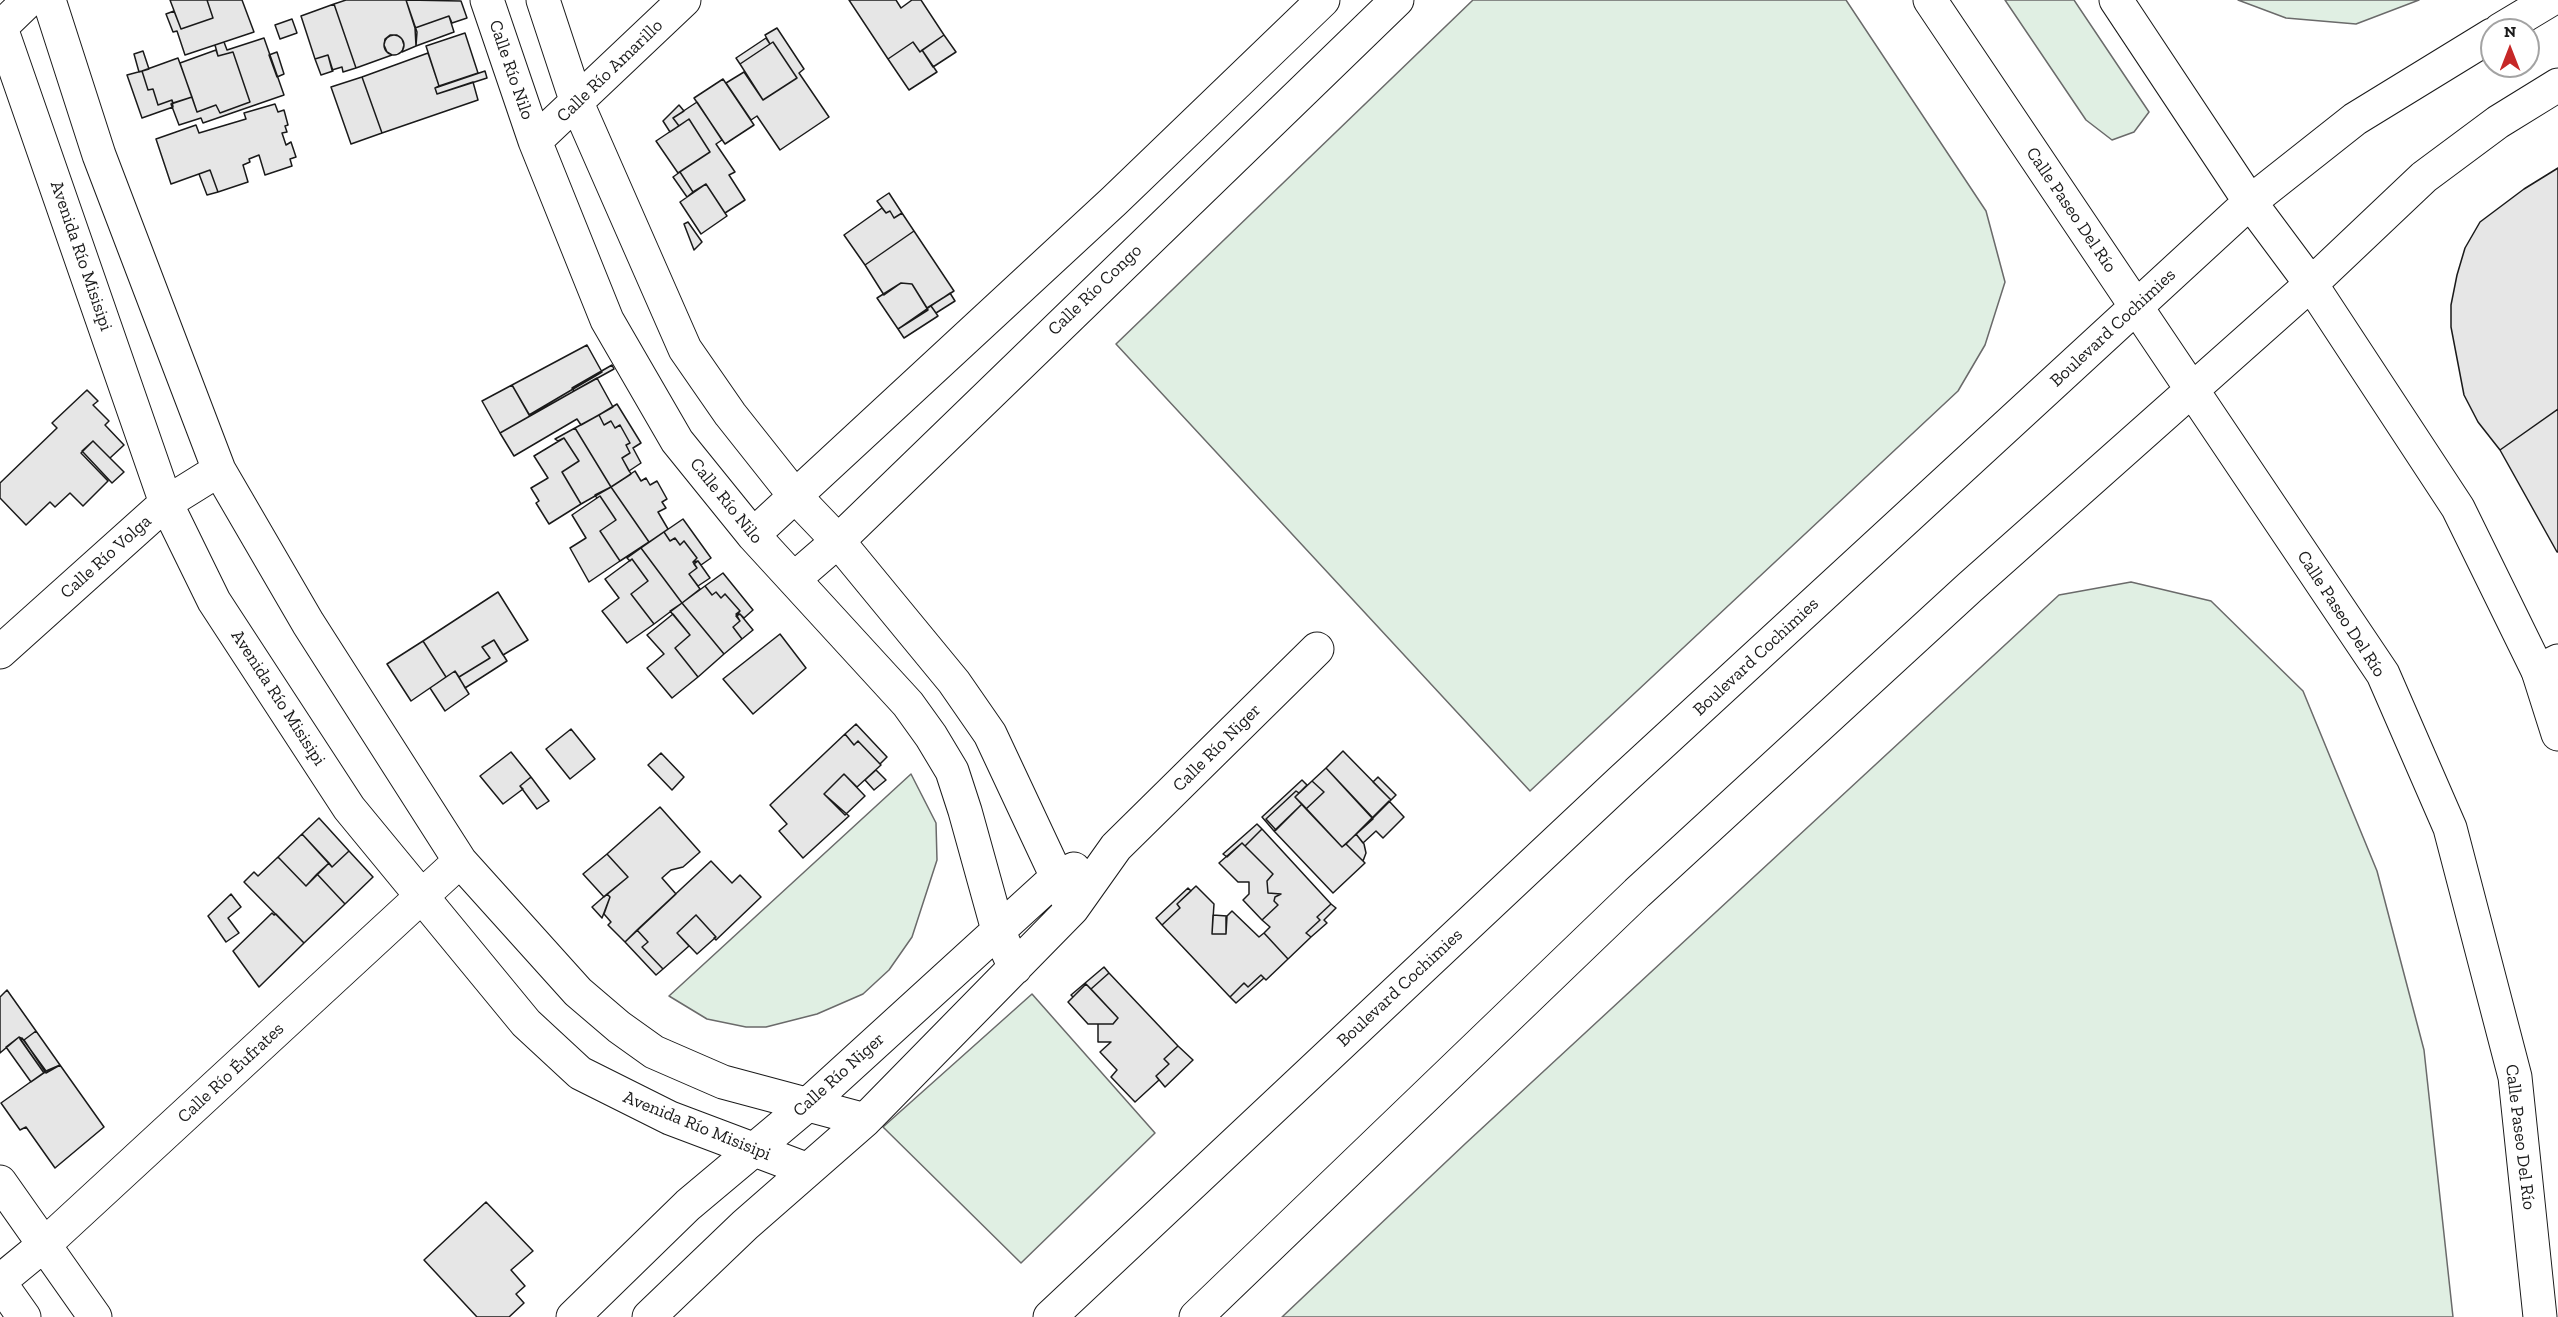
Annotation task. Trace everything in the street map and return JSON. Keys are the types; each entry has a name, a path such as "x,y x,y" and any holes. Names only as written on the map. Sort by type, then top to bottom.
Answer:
{"street":[{"path":"0,27 29,0"},
{"path":"49,0 99,155 219,470 314,633 460,861 578,992 619,1027 654,1052 723,1082 865,1120"},
{"name":"Calle Río Nilo","path":"487,0 535,141 608,320 677,441 753,535 908,704 931,736 952,771 999,930 1015,968"},
{"path":"543,0 578,103 685,349 730,414 795,496 837,541 954,682 990,734 1072,909"},
{"name":"Calle Río Amarillo","path":"535,141 578,103 684,0"},
{"path":"753,535 1114,201 1323,0"},
{"name":"Calle Río Congo","path":"794,579 837,541 1397,0"},
{"name":"Calle Paseo Del Río","path":"1930,0 2383,674 2450,828 2515,1077 2540,1317"},
{"path":"2116,0 2250,202 2311,284 2458,508 2548,666 2558,734"},
{"path":"2520,18 2550,0"},
{"name":"Avenida Río Misisipi","path":"0,27 166,503 214,601 349,808 526,1023 580,1073 670,1118 808,1170"},
{"name":"Boulevard Cochimies","path":"1050,1317 1622,781 2250,202 2355,119 2480,42"},
{"path":"1196,1317 1637,893 1970,588 2311,284 2424,177 2498,122 2558,85"},
{"path":"1114,201 1149,238"},
{"name":"Calle Río Volga","path":"0,652 166,503 219,470"},
{"name":"Calle Río Niger","path":"649,1317 745,1225 865,1120 1072,909 1116,847 1317,649"},
{"name":"Calle Río Niger","path":"573,1317 688,1205 806,1106 1056,878 1116,847"},
{"name":"Calle Río Éufrates","path":"0,1282 45,1244 460,861"},
{"path":"0,1182 95,1317"},
{"path":"0,1282 24,1317"}],"green space":[{"path":"1473,0 1846,0 1986,211 2005,282 1985,345 1958,391 1530,791 1116,344"},
{"path":"2005,0 2074,0 2149,112 2134,132 2112,140 2086,120"},
{"path":"2238,0 2419,0 2356,24 2286,18"},
{"path":"2131,582 2211,601 2303,691 2377,871 2424,1050 2453,1317 1282,1317 1466,1143 2059,595"},
{"path":"911,774 936,823 937,860 912,937 889,970 863,994 817,1014 766,1027 746,1027 707,1019 669,996"},
{"path":"1032,994 1155,1133 1021,1263 883,1127"}],"building":[{"path":"170,0 207,0 213,18 181,29"},
{"path":"207,0 242,0 254,32 185,55 177,31 173,32 166,14 174,11 181,29 213,18"},
{"path":"346,0 406,0 417,32 416,46 402,52 404,45 402,39 397,35 390,35 385,39 384,45 387,52 392,55 356,68 334,4"},
{"path":"406,0 461,1 467,18 452,23 449,16 415,28"},
{"path":"849,0 896,0 901,8 912,0 921,0 944,35 920,52 913,42 888,59"},
{"path":"334,4 356,68 343,72 342,67 332,70 328,55 315,59 301,16"},
{"path":"449,16 454,32 416,46 415,28"},
{"path":"292,19 297,33 280,39 275,25"},
{"path":"777,28 804,69 799,73 829,117 780,150 757,116 751,120 726,83 744,72 763,100 797,78 773,42 770,44 765,35"},
{"path":"465,33 478,73 439,86 426,46"},
{"path":"394,35 401,38 404,45 401,52 394,55 387,52 384,45 387,38"},
{"path":"944,35 956,52 933,67 922,50"},
{"path":"264,38 284,95 203,123 201,118 179,125 171,104 192,97 197,112 216,105 220,113 250,102 233,52 218,56 215,45 224,42 227,50"},
{"path":"766,38 770,44 740,64 736,58"},
{"path":"773,42 797,78 763,100 740,64"},
{"path":"913,42 920,52 922,50 937,72 909,90 888,59"},
{"path":"216,50 218,56 233,52 250,102 220,113 216,105 197,112 180,63"},
{"path":"143,51 149,69 139,72 134,54"},
{"path":"277,52 284,74 277,77 269,55"},
{"path":"428,53 439,86 435,88 437,94 473,82 478,100 382,133 362,77"},
{"path":"328,55 333,71 321,75 315,59"},
{"path":"178,58 192,97 158,105 153,89 148,90 142,71"},
{"path":"142,71 148,90 153,89 158,105 172,100 173,107 142,118 127,75"},
{"path":"485,71 487,78 437,94 435,88"},
{"path":"362,77 382,133 351,144 331,87"},
{"path":"723,79 754,125 725,144 694,98"},
{"path":"697,102 722,140 716,144 735,172 729,175 745,200 725,213 706,184 693,192 680,172 710,152 689,119 679,126 673,118"},
{"path":"275,104 278,112 284,110 288,125 285,126 287,132 282,133 286,145 291,142 296,157 290,159 292,166 265,175 259,155 249,159 250,162 243,165 248,182 218,192 210,170 171,184 156,139 196,125 199,133 246,119 244,113"},
{"path":"679,105 684,111 673,118 679,126 670,132 663,121"},
{"path":"689,119 710,152 678,173 656,141"},
{"path":"2558,168 2558,409 2500,450 2478,422 2464,395 2451,327 2451,305 2457,275 2465,248 2480,222 2524,189"},
{"path":"210,170 218,192 207,195 199,174"},
{"path":"680,172 693,192 687,197 673,177"},
{"path":"706,184 727,216 701,234 680,202"},
{"path":"889,193 902,213 894,218 890,211 886,213 877,201"},
{"path":"882,208 886,213 890,211 894,218 902,213 914,231 865,265 844,235"},
{"path":"688,222 702,242 694,250 684,224"},
{"path":"914,231 954,291 927,308 912,284 901,283 884,295 865,265"},
{"path":"901,283 912,284 928,310 898,329 877,298"},
{"path":"950,293 955,301 936,313 931,306"},
{"path":"931,306 938,316 904,338 898,329"},
{"path":"587,345 602,372 529,415 512,385"},
{"path":"612,365 614,369 574,391 572,388"},
{"path":"597,378 613,407 581,425 577,419 514,456 500,433"},
{"path":"512,385 530,416 500,433 482,401"},
{"path":"87,390 98,401 93,405 109,421 105,425 124,445 110,458 93,441 81,453 108,481 83,506 70,493 55,507 50,502 26,525 0,498 0,483 57,428 52,423"},
{"path":"617,404 641,443 633,448 641,463 629,471 622,458 630,453 626,445 630,443 620,425 615,428 611,421 604,425 599,415"},
{"path":"2558,409 2558,552 2557,552 2500,450"},
{"path":"599,415 604,425 611,421 615,428 620,425 630,443 626,445 630,453 622,458 631,474 611,487 575,428"},
{"path":"575,428 611,487 581,504 562,472 579,461 564,438 558,441 555,439"},
{"path":"564,438 579,461 562,472 581,504 549,524 536,503 539,501 531,488 548,478 534,456"},
{"path":"93,441 124,472 112,483 82,451"},
{"path":"635,471 641,481 646,478 650,485 657,481 667,499 662,502 666,508 658,512 668,529 649,542 611,487"},
{"path":"611,487 649,542 620,561 600,531 616,520 600,496 597,498 595,495"},
{"path":"600,496 616,520 600,531 620,561 589,582 570,548 586,538 572,515"},
{"path":"683,519 711,558 701,565 698,561 693,562 697,558 684,541 680,545 675,538 670,541 664,532"},
{"path":"664,532 670,541 675,538 680,545 684,541 697,558 693,562 697,568 689,574 700,589 682,603 641,548"},
{"path":"641,548 682,603 654,624 631,594 648,581 632,559 630,561 627,558"},
{"path":"632,559 648,581 631,594 654,624 627,643 602,611 619,598 605,579"},
{"path":"698,561 710,578 698,586 689,574 697,568 694,564"},
{"path":"723,573 753,610 744,618 740,614 736,616 740,611 725,594 721,598 716,592 712,595 705,586"},
{"path":"705,586 712,595 716,592 721,598 725,594 740,611 736,614 740,621 733,627 742,639 724,654 682,603"},
{"path":"498,592 528,640 503,655 494,640 482,647 490,658 459,677 455,671 446,677 423,641"},
{"path":"682,603 724,654 698,677 675,648 690,635 670,611"},
{"path":"673,614 690,635 675,648 698,677 672,698 647,668 664,654 647,635"},
{"path":"740,614 753,630 742,639 733,627 740,621 736,616"},
{"path":"780,634 806,668 753,714 723,679"},
{"path":"494,640 507,661 465,688 459,677 490,658 482,647"},
{"path":"423,641 446,677 411,701 387,664"},
{"path":"455,671 469,694 445,711 430,688"},
{"path":"856,724 887,757 880,764 858,741 854,745 845,734"},
{"path":"571,729 595,759 570,779 546,749"},
{"path":"845,734 854,745 858,741 881,765 857,787 844,774 824,794 849,816 803,858 779,831 787,824 770,805"},
{"path":"1343,751 1391,800 1373,818 1326,768"},
{"path":"511,752 531,777 520,786 523,789 503,804 480,776"},
{"path":"661,753 684,777 672,790 648,765"},
{"path":"1326,768 1373,819 1342,847 1306,809 1324,792 1312,781"},
{"path":"876,770 886,780 874,790 865,780"},
{"path":"844,774 865,796 845,815 824,794"},
{"path":"531,777 549,801 537,809 520,786"},
{"path":"1378,777 1396,795 1391,800 1373,782"},
{"path":"1302,780 1307,785 1299,793 1296,791 1266,819 1276,830 1274,831 1262,817"},
{"path":"1312,781 1324,792 1306,809 1295,797"},
{"path":"1296,791 1299,793 1295,797 1302,804 1276,830 1266,819"},
{"path":"1389,801 1404,817 1383,838 1376,831 1363,843 1356,834"},
{"path":"1302,804 1342,847 1346,844 1365,863 1333,893 1274,831"},
{"path":"660,807 700,852 683,867 671,870 662,878 676,894 625,942 608,925 611,922 604,914 610,897 607,894 628,877 607,854"},
{"path":"319,818 349,851 332,867 302,834"},
{"path":"1257,824 1262,829 1245,846 1242,843 1227,857 1223,854"},
{"path":"1262,829 1331,904 1317,917 1320,920 1306,933 1311,937 1288,959 1264,933 1270,927 1262,920 1278,905 1274,901 1275,897 1281,894 1268,893 1267,881 1273,874 1245,846"},
{"path":"302,834 329,863 306,886 278,857"},
{"path":"1356,834 1364,844 1366,853 1363,861 1346,844"},
{"path":"1242,843 1273,874 1267,881 1268,893 1281,894 1275,897 1274,901 1278,905 1262,920 1243,900 1249,894 1249,882 1238,882 1219,863"},
{"path":"349,851 373,877 345,904 317,874 329,863 332,867"},
{"path":"607,854 628,877 604,897 583,874"},
{"path":"278,857 306,886 317,874 345,904 304,943 244,882 254,872 258,876"},
{"path":"711,861 732,883 740,875 761,897 716,940 714,938 716,937 696,915 677,933 689,946 663,969 642,947 648,942 637,930"},
{"path":"1196,886 1214,904 1212,934 1226,934 1226,917 1232,911 1259,937 1264,933 1288,959 1266,980 1261,975 1248,987 1244,983 1230,997 1162,925 1180,908 1177,904"},
{"path":"1188,888 1191,891 1177,904 1180,908 1162,925 1156,918"},
{"path":"231,894 241,907 228,918 239,933 226,942 208,916"},
{"path":"607,894 610,897 602,918 592,907"},
{"path":"1331,904 1336,908 1324,920 1327,923 1311,937 1306,933 1320,920 1317,917"},
{"path":"272,913 276,914 304,943 259,987 233,951"},
{"path":"696,915 716,937 697,954 677,933"},
{"path":"1213,915 1227,916 1226,934 1212,934"},
{"path":"637,930 648,942 642,947 663,969 656,975 625,942"},
{"path":"1104,967 1109,973 1091,989 1086,984 1073,997 1071,995"},
{"path":"1109,973 1178,1046 1164,1059 1169,1064 1156,1076 1159,1080 1135,1102 1111,1077 1117,1070 1100,1052 1111,1042 1098,1042 1098,1024 1113,1024 1118,1018 1091,989"},
{"path":"1261,975 1264,978 1236,1003 1230,997 1244,983 1248,987"},
{"path":"1086,984 1118,1018 1113,1024 1088,1024 1068,1002"},
{"path":"7,990 36,1031 24,1040 19,1037 0,1053 0,997"},
{"path":"36,1031 60,1065 46,1073 24,1040"},
{"path":"19,1037 44,1073 31,1082 6,1047"},
{"path":"22,1038 46,1071 44,1073 20,1039"},
{"path":"1178,1046 1193,1060 1165,1087 1156,1076 1169,1064 1164,1059"},
{"path":"60,1065 104,1127 55,1168 26,1127 20,1130 1,1103 46,1071"},
{"path":"486,1202 533,1251 511,1270 525,1286 516,1294 524,1303 509,1317 477,1317 424,1260"}]}
